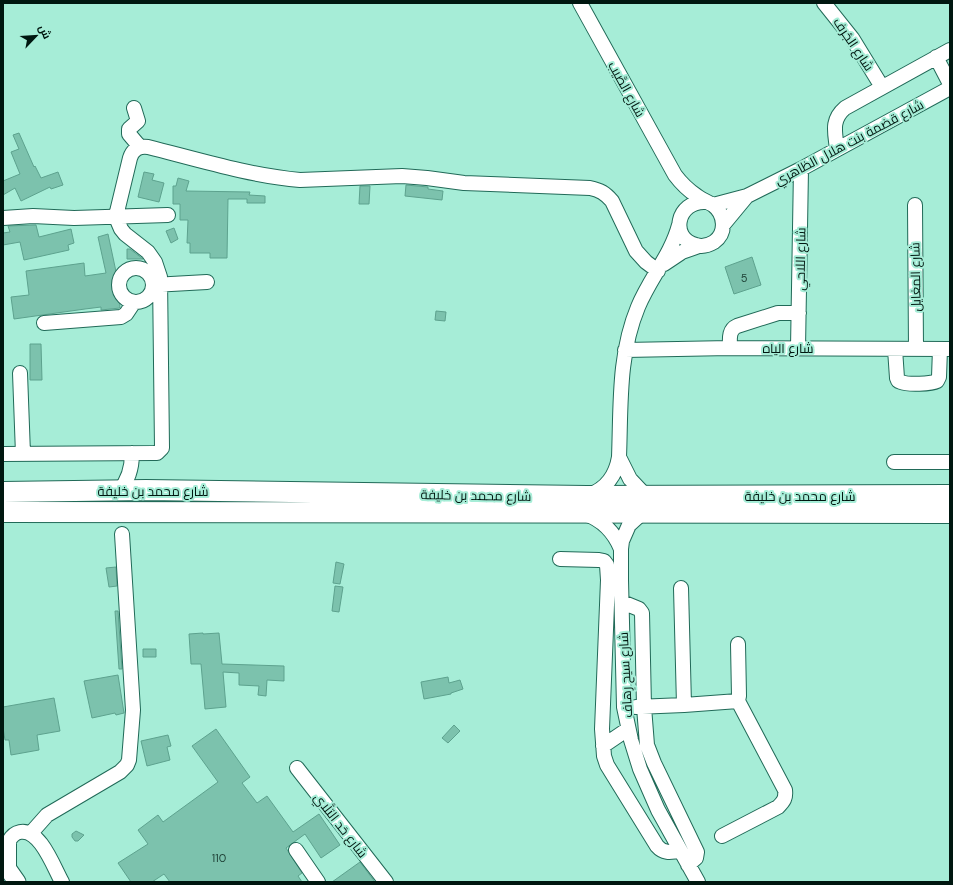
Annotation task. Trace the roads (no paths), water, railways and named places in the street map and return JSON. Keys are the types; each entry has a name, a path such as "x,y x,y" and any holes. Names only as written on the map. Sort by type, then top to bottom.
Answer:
{"highway":[{"name":"شارع محمد بن خليفة","path":"3,492 146,490 585,505"},
{"name":"شارع محمد بن خليفة","path":"644,505 950,495"},
{"name":"شارع محمد بن خليفة","path":"3,512 644,505 950,514"}],"street":[{"name":"شارع الصَّيب","path":"580,3 675,175 689,190 709,204"},
{"name":"شارع الجُرف","path":"824,3 852,38 882,88"},
{"path":"837,149 835,123 840,113 845,108 950,50"},
{"path":"936,57 950,84"},
{"name":"شارع قضمة بنت هلال الظاهري","path":"709,204 747,196 801,169 950,88"},
{"path":"134,108 138,121 129,129 129,134 140,147"},
{"path":"3,454 132,457 157,453 162,448 157,285 158,270 152,257 144,248 125,234 121,229 116,216 130,158 132,153 140,147 148,147 285,179 300,180 402,176 464,183 590,188 606,194 612,201 636,251 646,262 659,269"},
{"name":"شارع اللاحي","path":"798,348 801,169"},
{"name":"شارع الصَّيب","path":"675,175 680,196 680,221"},
{"name":"شارع قضمة بنت هلال الظاهري","path":"723,225 747,196"},
{"path":"585,505 594,494 606,484 615,472 619,457 622,373 625,350 628,336 639,306 659,269 674,243 684,211 693,204 709,204 718,210 722,217 723,225 722,231 716,241 674,256 659,269"},
{"name":"شارع المغايل","path":"914,205 916,349"},
{"path":"3,218 33,216 74,218 168,215"},
{"path":"680,221 680,230 686,239 699,246"},
{"path":"133,269 142,270 150,276 157,285 148,298 139,302 125,299 120,291 120,281 124,273 133,269"},
{"path":"157,285 207,282"},
{"path":"44,324 121,317 126,314 134,302"},
{"path":"730,348 730,333 734,327 778,313 799,313"},
{"name":"شارع الياه","path":"625,350 730,348 945,349"},
{"path":"895,349 897,378 898,381 902,383 932,383 937,381 945,349"},
{"path":"20,372 23,454"},
{"path":"132,457 136,473 146,490"},
{"path":"120,491 128,478 132,457"},
{"path":"619,457 644,505"},
{"path":"894,462 950,462"},
{"name":"شارع سيح رِهاف","path":"585,505 599,521 613,533 621,549"},
{"name":"شارع سيح رِهاف","path":"644,505 629,525 622,541 614,580 622,602 624,707 628,729 640,770 658,810 698,882"},
{"path":"31,833 47,815 120,772 127,765 129,760 133,710 122,534"},
{"path":"560,559 604,561 614,580 602,729 603,746 607,765 661,851 667,852 680,850"},
{"path":"681,588 684,705"},
{"path":"622,602 639,609 643,617 644,706 646,734 650,753 697,852 696,858 688,865"},
{"path":"722,836 778,807 786,796 785,790 738,701 738,644"},
{"path":"624,707 738,701"},
{"path":"603,746 628,729"},
{"name":"شارع حَد التلَّاي","path":"297,768 386,882"},
{"path":"9,872 8,846 11,838 18,832 22,831 31,833 44,847 62,882"},
{"path":"296,850 318,882"}]}
